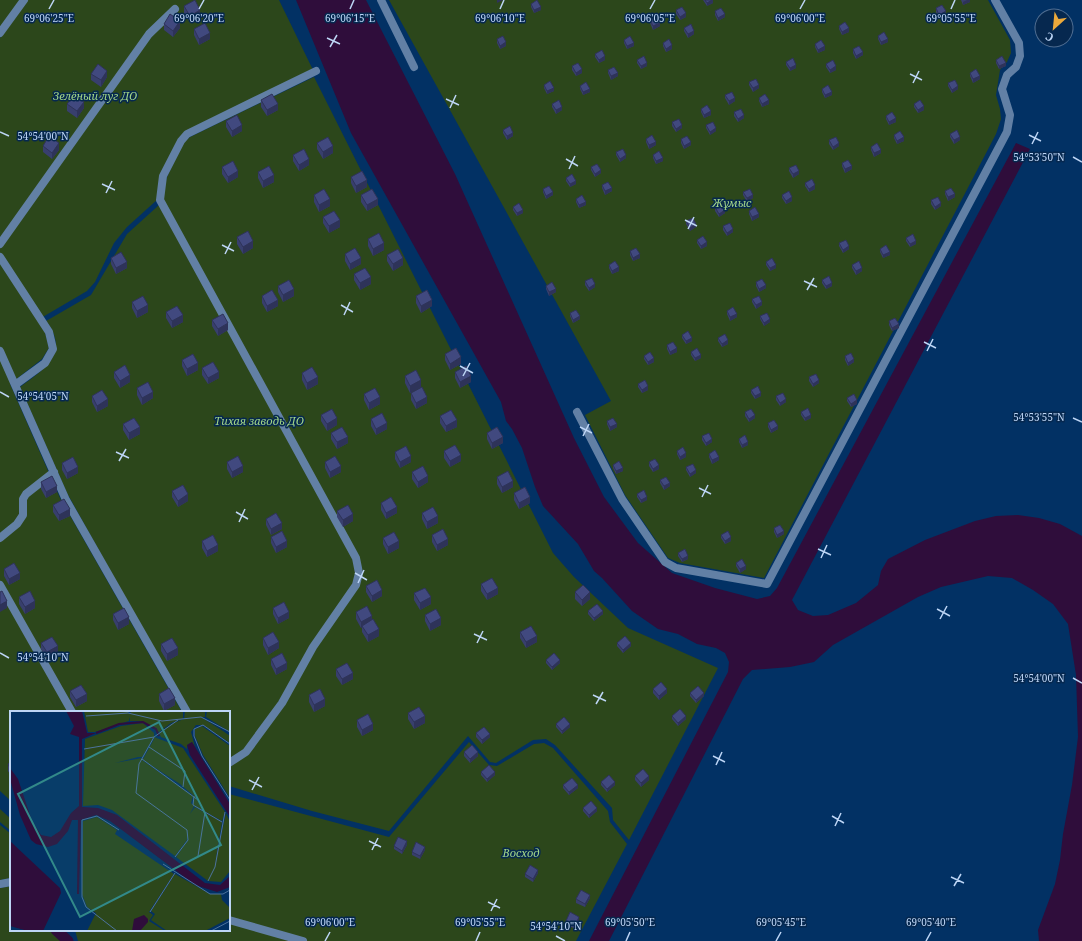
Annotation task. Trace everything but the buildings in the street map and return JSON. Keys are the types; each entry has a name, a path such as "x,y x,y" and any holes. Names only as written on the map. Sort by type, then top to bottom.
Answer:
{"street":[{"path":"0,33 24,0"},
{"path":"381,0 414,67"},
{"path":"577,412 622,499 665,562 676,568 767,584 1007,132 1010,115 1002,89 1007,75 1016,67 1020,56 1019,43 996,0"},
{"path":"0,244 149,34 175,9"},
{"path":"230,762 246,752 282,703 313,647 356,585 359,573 356,558 160,200 163,176 181,141 187,134 316,71"},
{"path":"0,257 49,332 53,349 45,363 16,386"},
{"path":"0,351 66,500 186,711"},
{"path":"0,538 17,524 23,515 23,499 26,494 54,472"},
{"path":"0,585 71,711"},
{"path":"0,884 10,882"},
{"path":"230,920 303,941"}],"green space":[{"path":"0,0 22,0 0,30"},
{"name":"Зелёный луг ДО","path":"27,0 279,0 313,70 179,139 158,199 127,227 114,243 95,282 87,291 41,318 0,254 0,38"},
{"name":"Жұмыс","path":"389,0 988,0 1010,40 1011,53 1007,62 1000,70 996,95 1001,119 996,134 764,578 680,563 668,558 625,495 585,415 611,401"},
{"name":"Тихая заводь ДО","path":"314,77 553,553 574,577 628,628 718,668 629,840 613,820 612,808 555,745 546,739 533,740 496,763 490,762 468,736 389,831 312,811 230,786 230,711 188,711 67,493 20,387 41,371 52,359 56,344 51,328 46,321 91,295 127,234 159,205 167,177 183,143 190,137"},
{"path":"0,262 45,332 49,348 42,359 10,384 60,498 181,711 10,711 10,800 0,791"},
{"name":"Восход","path":"469,742 489,765 497,766 534,744 544,743 553,748 608,811 610,822 627,844 576,941 78,941 75,931 230,931 230,794 389,837"},
{"path":"0,809 10,818 10,830 0,822"},
{"path":"0,825 10,833 10,878 0,880"},
{"path":"10,886 10,931 52,931 62,941 0,941 0,888"}],"shaded area":[{"path":"296,0 366,0 455,174 574,438 604,497 638,543 672,573 715,588 757,599 770,596 777,588 1016,143 1030,149 792,600 798,610 813,616 828,615 856,603 878,585 881,571 888,559 925,540 975,521 996,516 1018,515 1039,518 1060,524 1082,536 1082,941 1039,941 1038,930 1055,884 1060,860 1078,737 1076,675 1068,624 1053,604 1033,590 1012,578 988,576 941,587 918,597 833,645 814,662 790,667 752,670 743,679 609,941 589,941 728,672 729,662 725,653 716,648 697,644 678,634 658,629 632,611 594,571 578,544 543,506 522,448 506,421 501,402 351,133"}],"waterway":[{"path":"57,931 68,941"}]}
